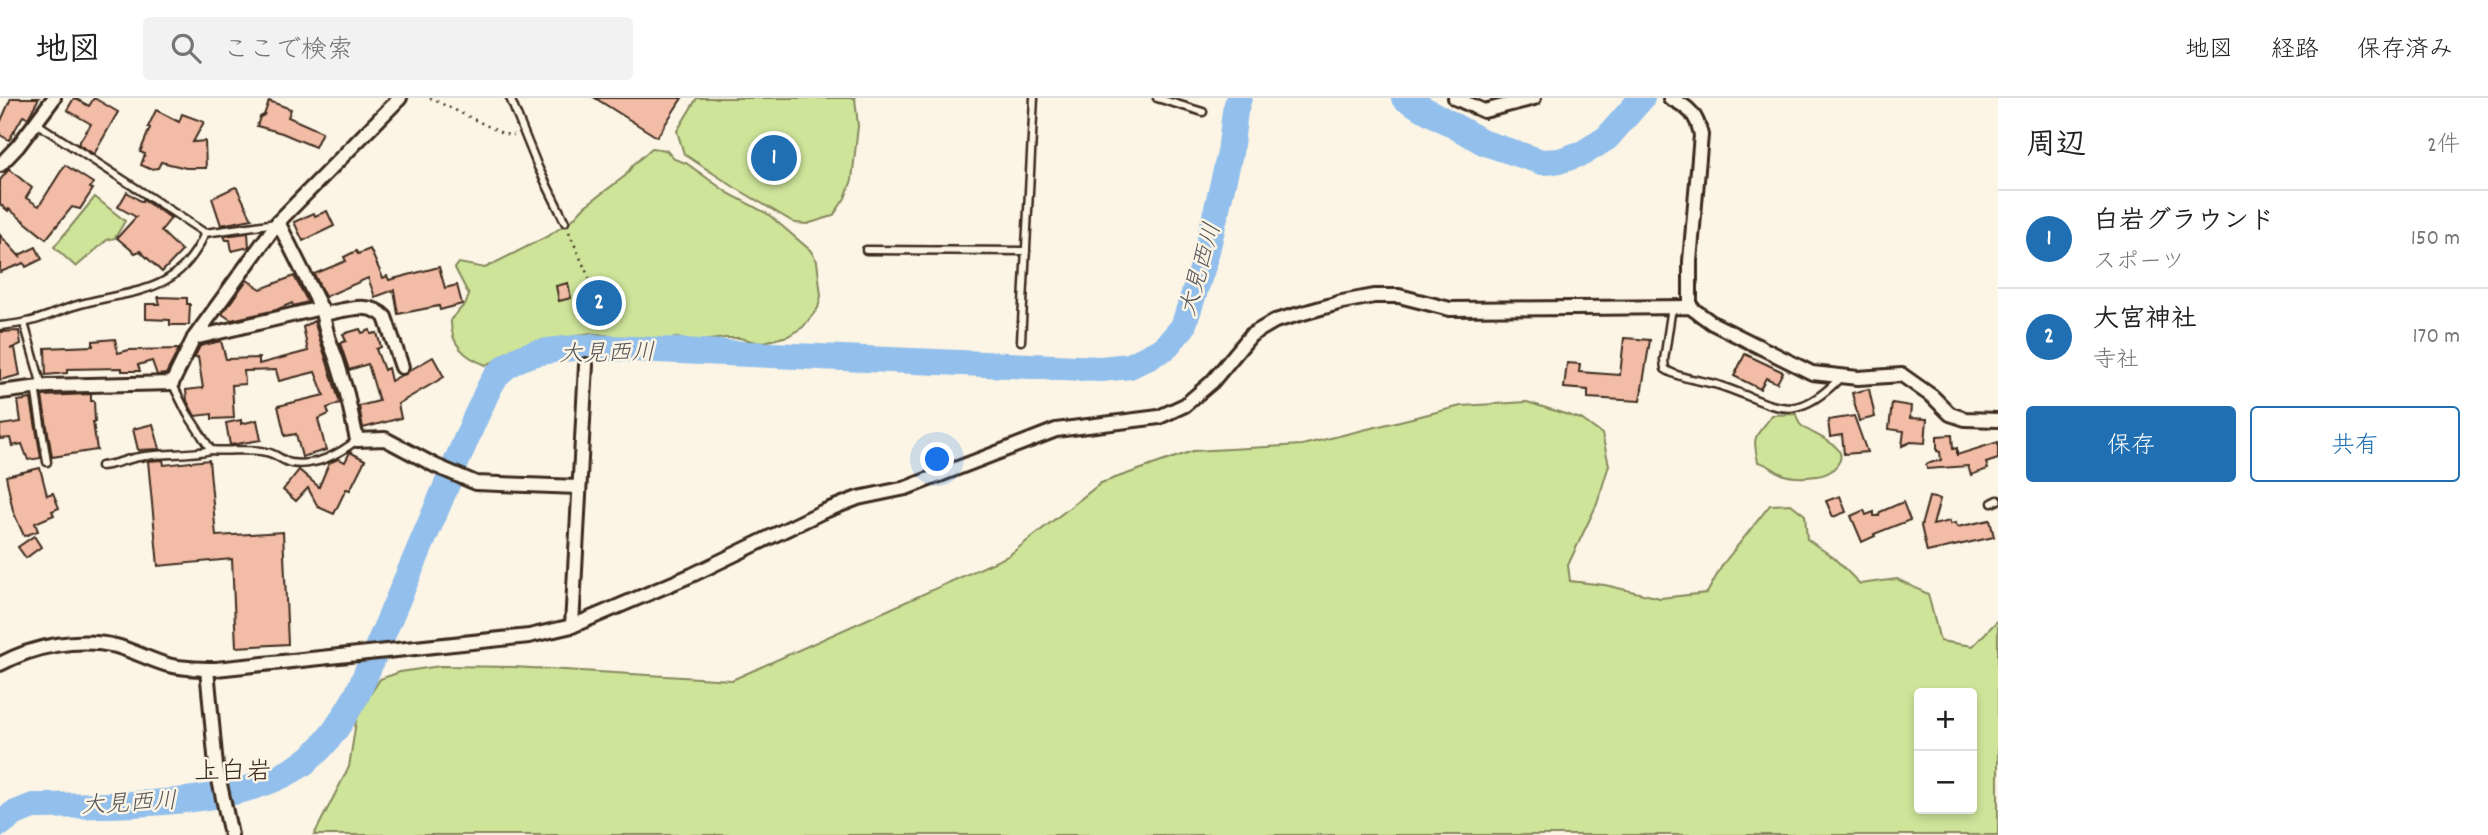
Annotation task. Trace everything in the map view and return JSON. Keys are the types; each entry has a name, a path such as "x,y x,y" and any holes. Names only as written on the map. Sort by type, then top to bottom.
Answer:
{"street":[{"path":"0,164 54,98"},
{"path":"1455,98 1484,111 1534,98"},
{"path":"0,392 38,387 172,383 194,338 278,222 396,100"},
{"path":"1675,100 1692,110 1701,135 1690,261 1690,307"},
{"path":"278,222 322,311 344,383 357,440 385,439 475,483 578,486"},
{"path":"0,664 19,654 52,645 93,643 115,646 168,665 192,670 529,636 572,626 692,575 822,512 858,498 906,488 1056,430 1159,417 1185,405 1212,382 1251,335 1275,321 1374,296 1399,296 1450,309 1690,307 1712,323 1812,373 1841,377 1902,375 1924,390 1950,414 1965,419 1998,420"},
{"path":"194,338 322,311 369,307 385,317 402,367"},
{"path":"572,626 586,365"},
{"path":"207,669 208,705 231,835"}],"lane":[{"path":"510,98 565,222"},
{"path":"1021,341 1034,98"},
{"path":"1157,98 1203,112"},
{"path":"36,123 205,233 278,222"},
{"path":"0,326 24,323 73,306 133,293 167,280 191,260 205,233"},
{"path":"866,250 1026,251"},
{"path":"1672,307 1664,360 1665,369 1673,374 1716,384 1767,406 1790,408 1811,402 1827,392 1841,377"},
{"path":"24,323 38,387 47,462"},
{"path":"172,383 187,414 211,450"},
{"path":"101,466 136,457 181,455 211,450 264,451 289,463 303,463 322,460 357,440"}],"path":[{"path":"430,98 504,134 524,134"},
{"path":"571,236 593,287"}],"green space":[{"path":"697,98 855,98 858,126 852,180 845,198 833,216 807,224 795,223 684,154 677,131"},
{"path":"652,148 666,150 674,159 686,163 728,193 768,214 810,250 817,261 821,296 818,308 803,327 788,336 760,343 740,338 693,342 677,338 642,343 590,333 529,345 486,365 465,354 456,342 451,328 451,319 466,303 469,295 455,268 459,263 485,268 550,235 625,176"},
{"path":"95,197 125,221 115,238 107,240 76,267 54,247"},
{"path":"1527,402 1581,419 1602,434 1609,465 1597,504 1568,565 1570,581 1605,585 1660,598 1707,593 1723,564 1770,505 1791,504 1805,515 1807,539 1834,558 1860,584 1897,579 1928,594 1940,641 1973,646 1998,620 1998,835 314,835 349,767 357,715 380,679 400,672 440,666 514,667 732,680 1008,556 1101,483 1193,451 1302,445 1461,406"},
{"path":"1796,414 1799,423 1805,428 1837,448 1839,462 1831,471 1814,476 1793,477 1758,462 1755,440 1772,415"}],"building":[{"path":"11,98 39,98 28,118 23,116 9,140 0,135 0,123"},
{"path":"74,98 89,106 94,98 118,112 94,154 78,144 91,124 67,110"},
{"path":"595,98 682,98 657,137"},
{"path":"269,101 291,109 288,117 322,132 315,147 257,126"},
{"path":"156,110 179,122 182,114 204,122 193,142 205,141 206,168 186,168 161,162 158,168 150,169 141,165 145,154 140,152"},
{"path":"65,165 93,183 90,188 93,189 80,209 72,207 46,239 0,204 0,180 9,169 32,188 26,198 39,206"},
{"path":"235,187 252,219 221,225 212,198"},
{"path":"127,192 171,218 161,231 182,251 162,272 140,251 135,253 117,238 136,217 118,207"},
{"path":"327,211 334,226 303,241 294,222 314,213 315,216"},
{"path":"248,233 249,247 232,251 230,240 226,240 224,236"},
{"path":"0,235 21,258 19,255 36,247 42,259 26,267 24,263 0,272"},
{"path":"370,249 383,278 387,276 389,280 439,267 445,288 457,285 462,304 440,310 439,306 398,314 394,290 375,297 368,278 325,297 314,274 346,261 344,257 356,251 358,254"},
{"path":"294,276 308,302 293,306 292,303 276,310 231,320 222,314 247,280 261,289"},
{"path":"568,283 571,298 559,301 556,286"},
{"path":"601,289 609,308 595,313 588,294"},
{"path":"158,297 187,298 187,304 190,304 189,325 170,325 170,320 146,319 146,304 160,304"},
{"path":"314,321 340,403 327,408 329,414 318,419 326,450 302,457 296,434 285,436 278,406 324,395 315,372 279,381 276,370 244,371 245,384 232,385 234,418 212,419 212,414 195,416 187,401 186,390 203,388 198,357 194,358 200,346 221,341 226,359 259,358 259,364 308,351 303,327"},
{"path":"360,329 362,333 370,330 371,334 377,333 381,347 376,349 384,370 388,368 391,381 433,357 444,377 398,404 401,418 363,428 359,406 379,401 368,364 349,370 340,343 346,341 343,334"},
{"path":"19,331 21,344 10,349 15,348 20,375 0,380 0,332"},
{"path":"1624,338 1650,340 1640,401 1588,398 1588,390 1564,388 1567,363 1580,364 1579,372 1620,375"},
{"path":"115,339 118,353 129,350 179,349 166,374 157,375 152,361 138,365 140,371 122,371 122,368 67,369 67,373 46,375 45,348 93,346 93,341"},
{"path":"1745,354 1783,372 1777,383 1766,378 1760,389 1734,376"},
{"path":"1869,389 1875,417 1859,421 1852,393"},
{"path":"91,394 91,401 94,401 93,422 97,450 52,457 42,396"},
{"path":"31,399 41,458 28,460 22,444 12,446 10,438 0,439 0,425 21,422 18,401"},
{"path":"1892,403 1911,406 1910,418 1927,419 1925,443 1911,442 1902,446 1904,431 1889,429"},
{"path":"1854,416 1867,452 1844,454 1842,435 1830,437 1828,420"},
{"path":"241,420 241,424 257,420 261,440 230,445 226,423"},
{"path":"153,424 160,449 138,450 133,429"},
{"path":"1952,435 1953,449 1957,448 1957,455 1998,442 1998,459 1986,463 1988,469 1971,475 1968,466 1927,469 1926,464 1941,460 1940,452 1937,451 1937,436"},
{"path":"350,452 365,460 334,514 318,507 308,488 296,501 283,490 299,470 319,487 329,463 338,459 345,462"},
{"path":"163,460 164,465 209,460 216,536 283,532 288,644 236,647 232,559 158,566 148,461"},
{"path":"40,468 47,495 53,493 59,508 52,511 54,515 35,523 38,531 24,536 13,511 6,476"},
{"path":"1840,496 1846,512 1833,517 1826,501"},
{"path":"1929,497 1940,499 1933,525 1950,521 1950,524 1956,523 1957,527 1990,520 1994,537 1927,552 1921,526"},
{"path":"1903,502 1910,520 1874,534 1875,536 1862,542 1851,516 1864,510 1866,515 1874,512 1874,516 1879,516 1880,512"},
{"path":"34,536 41,547 26,558 18,547"}],"waterway":[{"name":"大見西川","path":"0,824 13,814 33,806 174,801 246,789 278,778 314,755 334,731 357,695 489,388 495,377 518,359 540,352 587,347 1101,369 1130,366 1165,348 1183,327 1204,263 1230,153 1239,98"},
{"name":"大見西川","path":"1404,98 1485,143 1542,162 1559,161 1583,153 1607,138 1642,98"}],"place":[{"name":"白岩グラウンド","path":"774,158"},
{"name":"大宮神社","path":"599,303"}],"district":[{"name":"上白岩","path":"233,770"}]}
